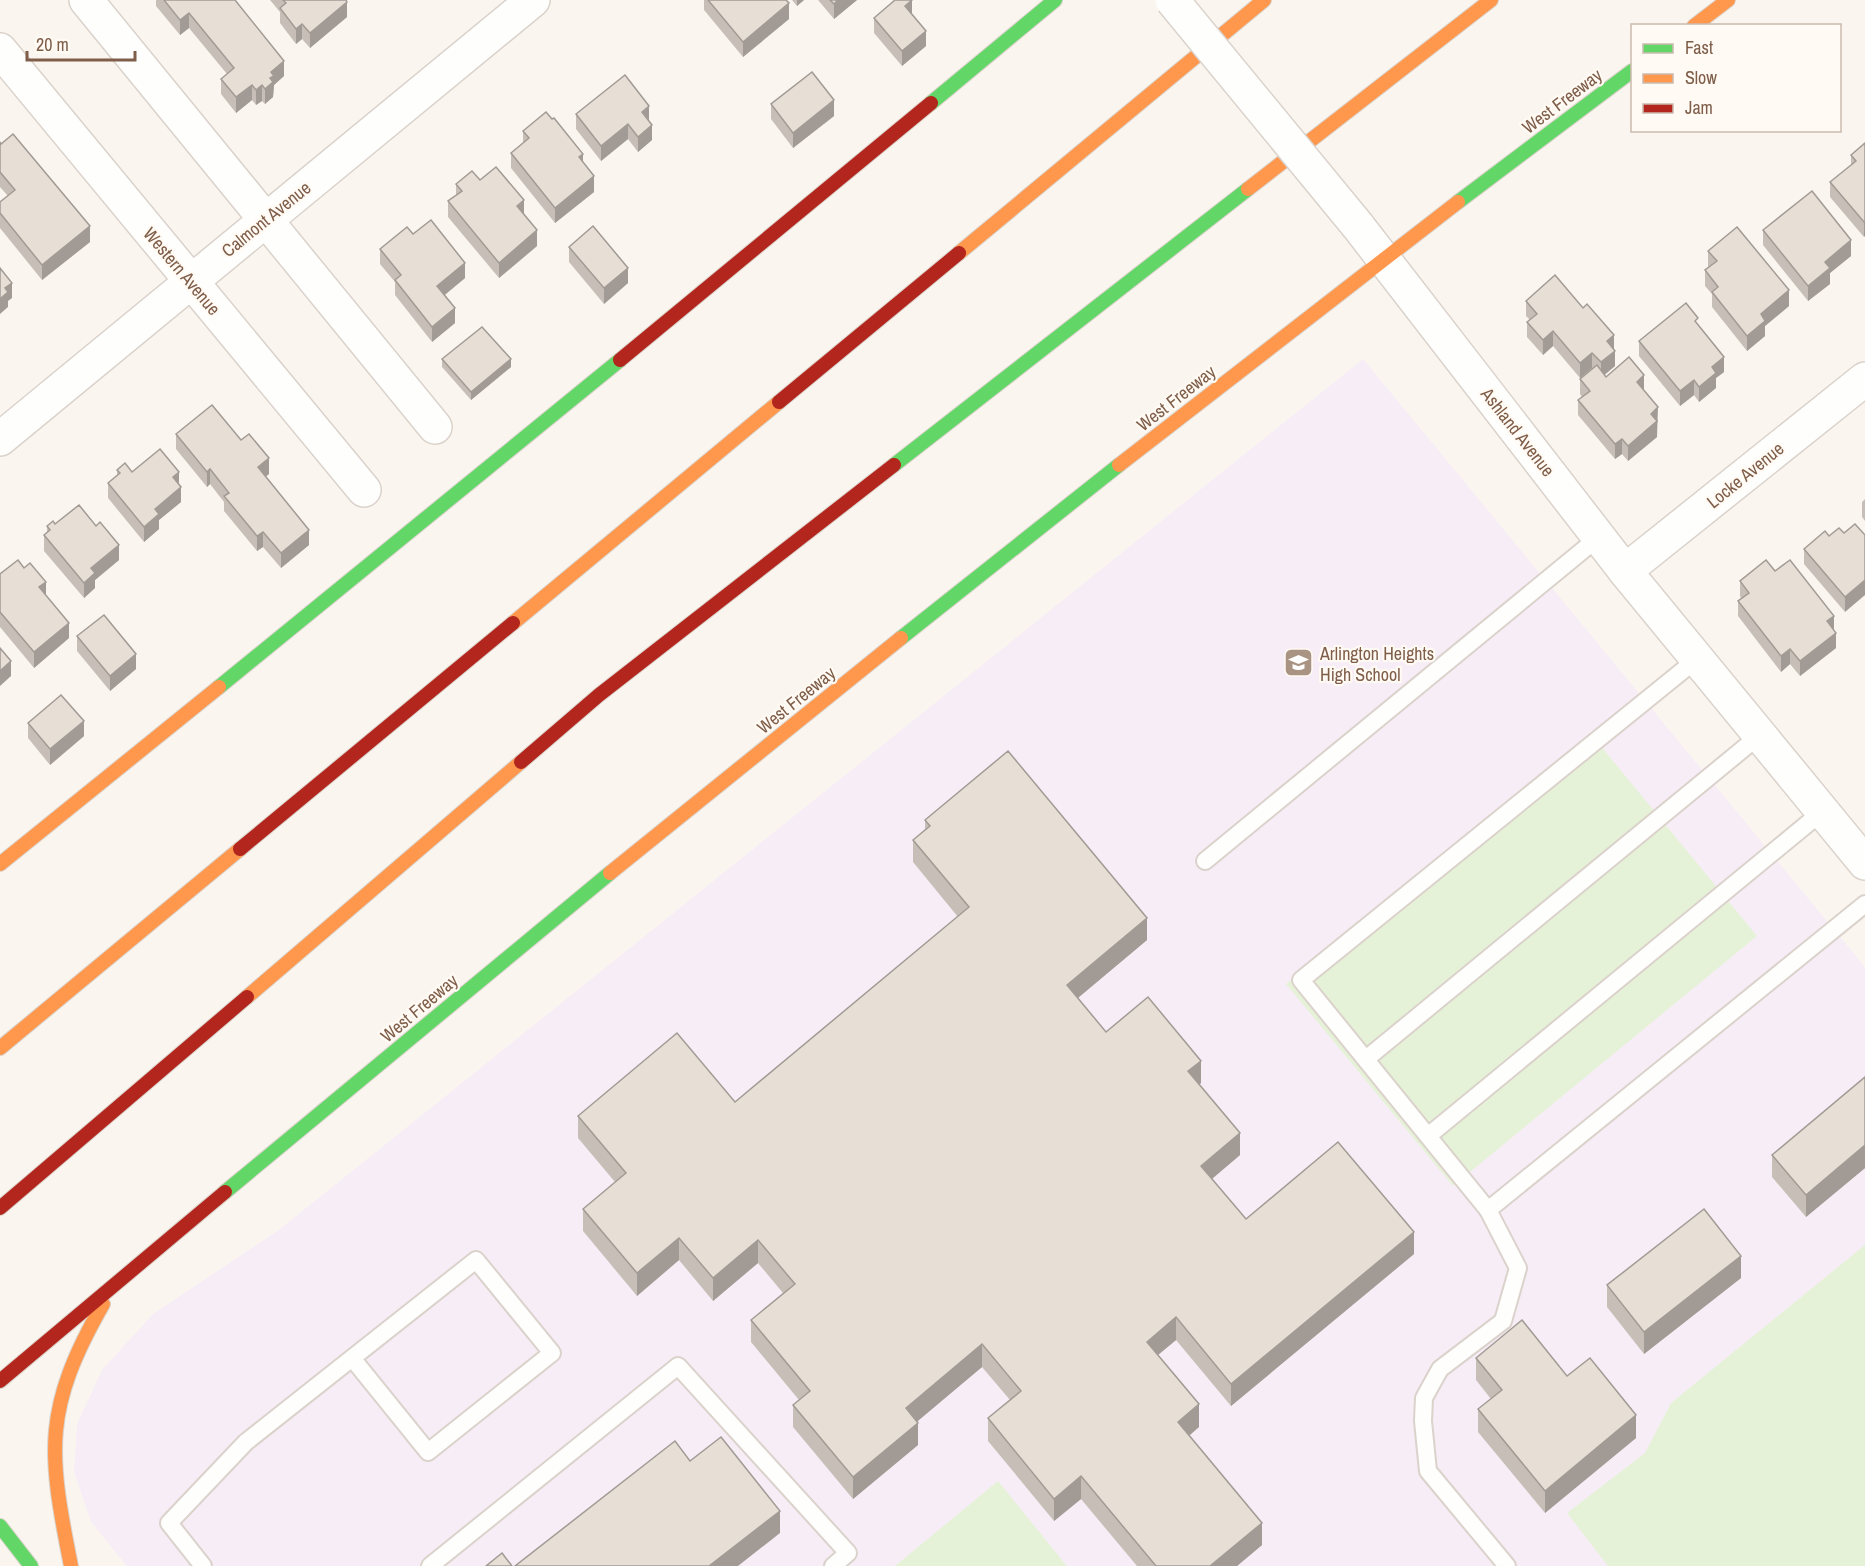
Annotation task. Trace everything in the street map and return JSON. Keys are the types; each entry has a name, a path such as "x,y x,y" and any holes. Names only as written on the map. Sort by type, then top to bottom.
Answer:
{"main road":[{"path":"0,864 438,510 1055,0"},
{"path":"0,1048 1264,0"},
{"path":"0,1208 599,694 1491,0"},
{"path":"1697,24 1728,0"},
{"name":"West Freeway","path":"0,1381 685,812 1383,257 1631,72"},
{"path":"71,1566 53,1451 57,1409 76,1353 112,1286"},
{"path":"0,1526 31,1566"}],"street":[{"path":"86,0 435,427"},
{"name":"Calmont Avenue","path":"0,439 533,0"},
{"name":"Ashland Avenue","path":"1172,0 1383,257 1625,571 1865,863"},
{"name":"Western Avenue","path":"0,50 364,490"},
{"name":"Locke Avenue","path":"1625,571 1865,379"}],"lane":[{"path":"1204,861 1599,537"},
{"path":"1508,1566 1428,1471 1423,1421 1424,1398 1440,1369 1503,1321 1518,1268 1488,1210 1301,980 1697,659"},
{"path":"1366,1059 1760,735"},
{"path":"1428,1136 1822,811"},
{"path":"1488,1210 1865,904"},
{"path":"203,1566 169,1523 246,1442 352,1358 476,1260 552,1353 429,1452 352,1358"},
{"path":"430,1566 678,1366 848,1553 832,1566"}],"shaded area":[{"name":"Arlington Heights High School","path":"1363,359 1865,967 1865,1566 127,1566 91,1522 74,1472 77,1424 102,1370 153,1314 280,1229"}],"green space":[{"path":"1590,733 1757,936 1453,1186 1286,984"},
{"path":"1865,1245 1865,1566 1608,1566 1567,1513 1645,1453 1671,1403"},
{"path":"998,1481 1067,1566 895,1566"}],"building":[{"path":"164,0 235,0 284,61 271,72 274,76 270,78 273,82 265,89 262,85 256,90 252,85 236,97 221,79 234,68 189,13 180,20"},
{"path":"283,0 346,0 347,2 310,33 302,24 296,29 280,8 286,3"},
{"path":"708,0 786,0 789,3 743,42"},
{"path":"895,0 912,0 905,6 926,31 902,51 874,18"},
{"path":"812,72 834,100 793,133 771,104"},
{"path":"625,75 649,106 642,112 652,125 638,137 628,124 601,146 576,114"},
{"path":"546,112 552,119 554,118 583,154 579,157 594,176 555,208 511,153 529,138 523,131"},
{"path":"13,134 90,226 42,265 0,213 0,202 15,190 0,172 0,142 1,144"},
{"path":"1865,143 1864,222 1830,182 1856,161 1851,155"},
{"path":"496,167 524,200 517,206 537,230 499,263 448,201 462,191 456,184 472,171 480,180"},
{"path":"1812,191 1851,240 1825,262 1830,268 1808,286 1763,230"},
{"path":"431,220 465,263 437,286 455,308 432,327 395,280 401,275 380,249 407,227 413,234"},
{"path":"593,226 628,268 604,288 569,247"},
{"path":"1737,227 1789,290 1761,314 1765,321 1747,336 1712,292 1718,287 1705,270 1717,261 1708,251"},
{"path":"0,268 12,283 5,288 8,292 0,299"},
{"path":"1555,275 1583,308 1587,304 1614,335 1607,341 1615,351 1601,362 1592,353 1580,363 1553,331 1543,340 1527,322 1537,314 1526,301"},
{"path":"1686,303 1698,318 1695,321 1724,357 1712,367 1716,373 1699,387 1694,380 1680,391 1639,341"},
{"path":"482,327 511,359 471,392 442,359"},
{"path":"1629,357 1644,375 1637,382 1658,407 1651,414 1657,421 1628,446 1622,439 1615,444 1578,400 1590,391 1580,379 1597,365 1606,377"},
{"path":"212,405 241,440 249,434 269,458 258,467 309,530 281,553 263,532 257,536 224,496 229,493 210,469 207,472 176,434"},
{"path":"160,449 179,472 173,477 181,487 155,509 159,514 144,527 108,483 120,473 117,470 125,463 132,472"},
{"path":"79,505 96,526 100,522 119,545 91,568 95,573 84,583 44,535 50,530 47,526 53,521 55,524"},
{"path":"1855,524 1865,535 1865,580 1845,597 1804,549 1825,531 1829,536 1839,528 1844,533"},
{"path":"18,560 24,568 30,563 46,582 39,587 69,623 34,652 0,612 0,574"},
{"path":"1766,560 1775,571 1790,560 1834,616 1827,621 1836,633 1800,661 1790,649 1781,656 1738,601 1749,593 1740,581"},
{"path":"104,615 136,654 110,676 77,636"},
{"path":"0,648 11,661 0,671"},
{"path":"61,695 84,721 50,749 28,723"},
{"path":"1008,751 1147,918 1067,985 1106,1032 1148,997 1201,1061 1188,1071 1240,1133 1201,1166 1246,1219 1338,1142 1414,1232 1231,1384 1176,1317 1147,1342 1199,1404 1178,1422 1262,1523 1210,1566 1156,1566 1081,1476 1054,1499 988,1418 1021,1391 982,1344 906,1408 918,1423 853,1477 793,1405 810,1391 751,1320 795,1284 758,1240 713,1278 679,1238 637,1273 583,1209 626,1173 578,1116 677,1033 735,1102 969,907 913,840 930,826 925,820"},
{"path":"1865,1077 1865,1145 1806,1195 1772,1155"},
{"path":"1704,1209 1741,1256 1644,1332 1607,1285"},
{"path":"1522,1320 1567,1376 1590,1358 1636,1415 1545,1491 1478,1409 1502,1390 1476,1358"},
{"path":"721,1437 780,1511 709,1566 515,1566 675,1441 690,1461"},
{"path":"502,1553 512,1566 486,1566"}],"traffic: fast":[{"path":"931,103 1055,0"},
{"path":"1458,202 1631,72"},
{"path":"894,465 1248,189"},
{"path":"219,687 620,360"},
{"path":"901,638 1119,465"},
{"path":"225,1192 610,873"},
{"path":"0,1526 31,1566"}],"traffic: slow":[{"path":"959,253 1264,0"},
{"path":"1248,189 1491,0"},
{"path":"1697,24 1728,0"},
{"path":"1119,465 1458,202"},
{"path":"513,623 779,402"},
{"path":"610,873 901,638"},
{"path":"0,864 219,687"},
{"path":"247,997 521,762"},
{"path":"0,1048 240,849"},
{"path":"71,1566 58,1491 55,1460 56,1431 60,1403 69,1373 103,1304"}],"traffic: jam":[{"path":"620,360 931,103"},
{"path":"779,402 959,253"},
{"path":"521,762 599,695 894,465"},
{"path":"240,849 513,623"},
{"path":"0,1208 247,997"},
{"path":"0,1381 225,1192"}],"place":[{"name":"Arlington Heights High School","path":"1299,663"}]}
